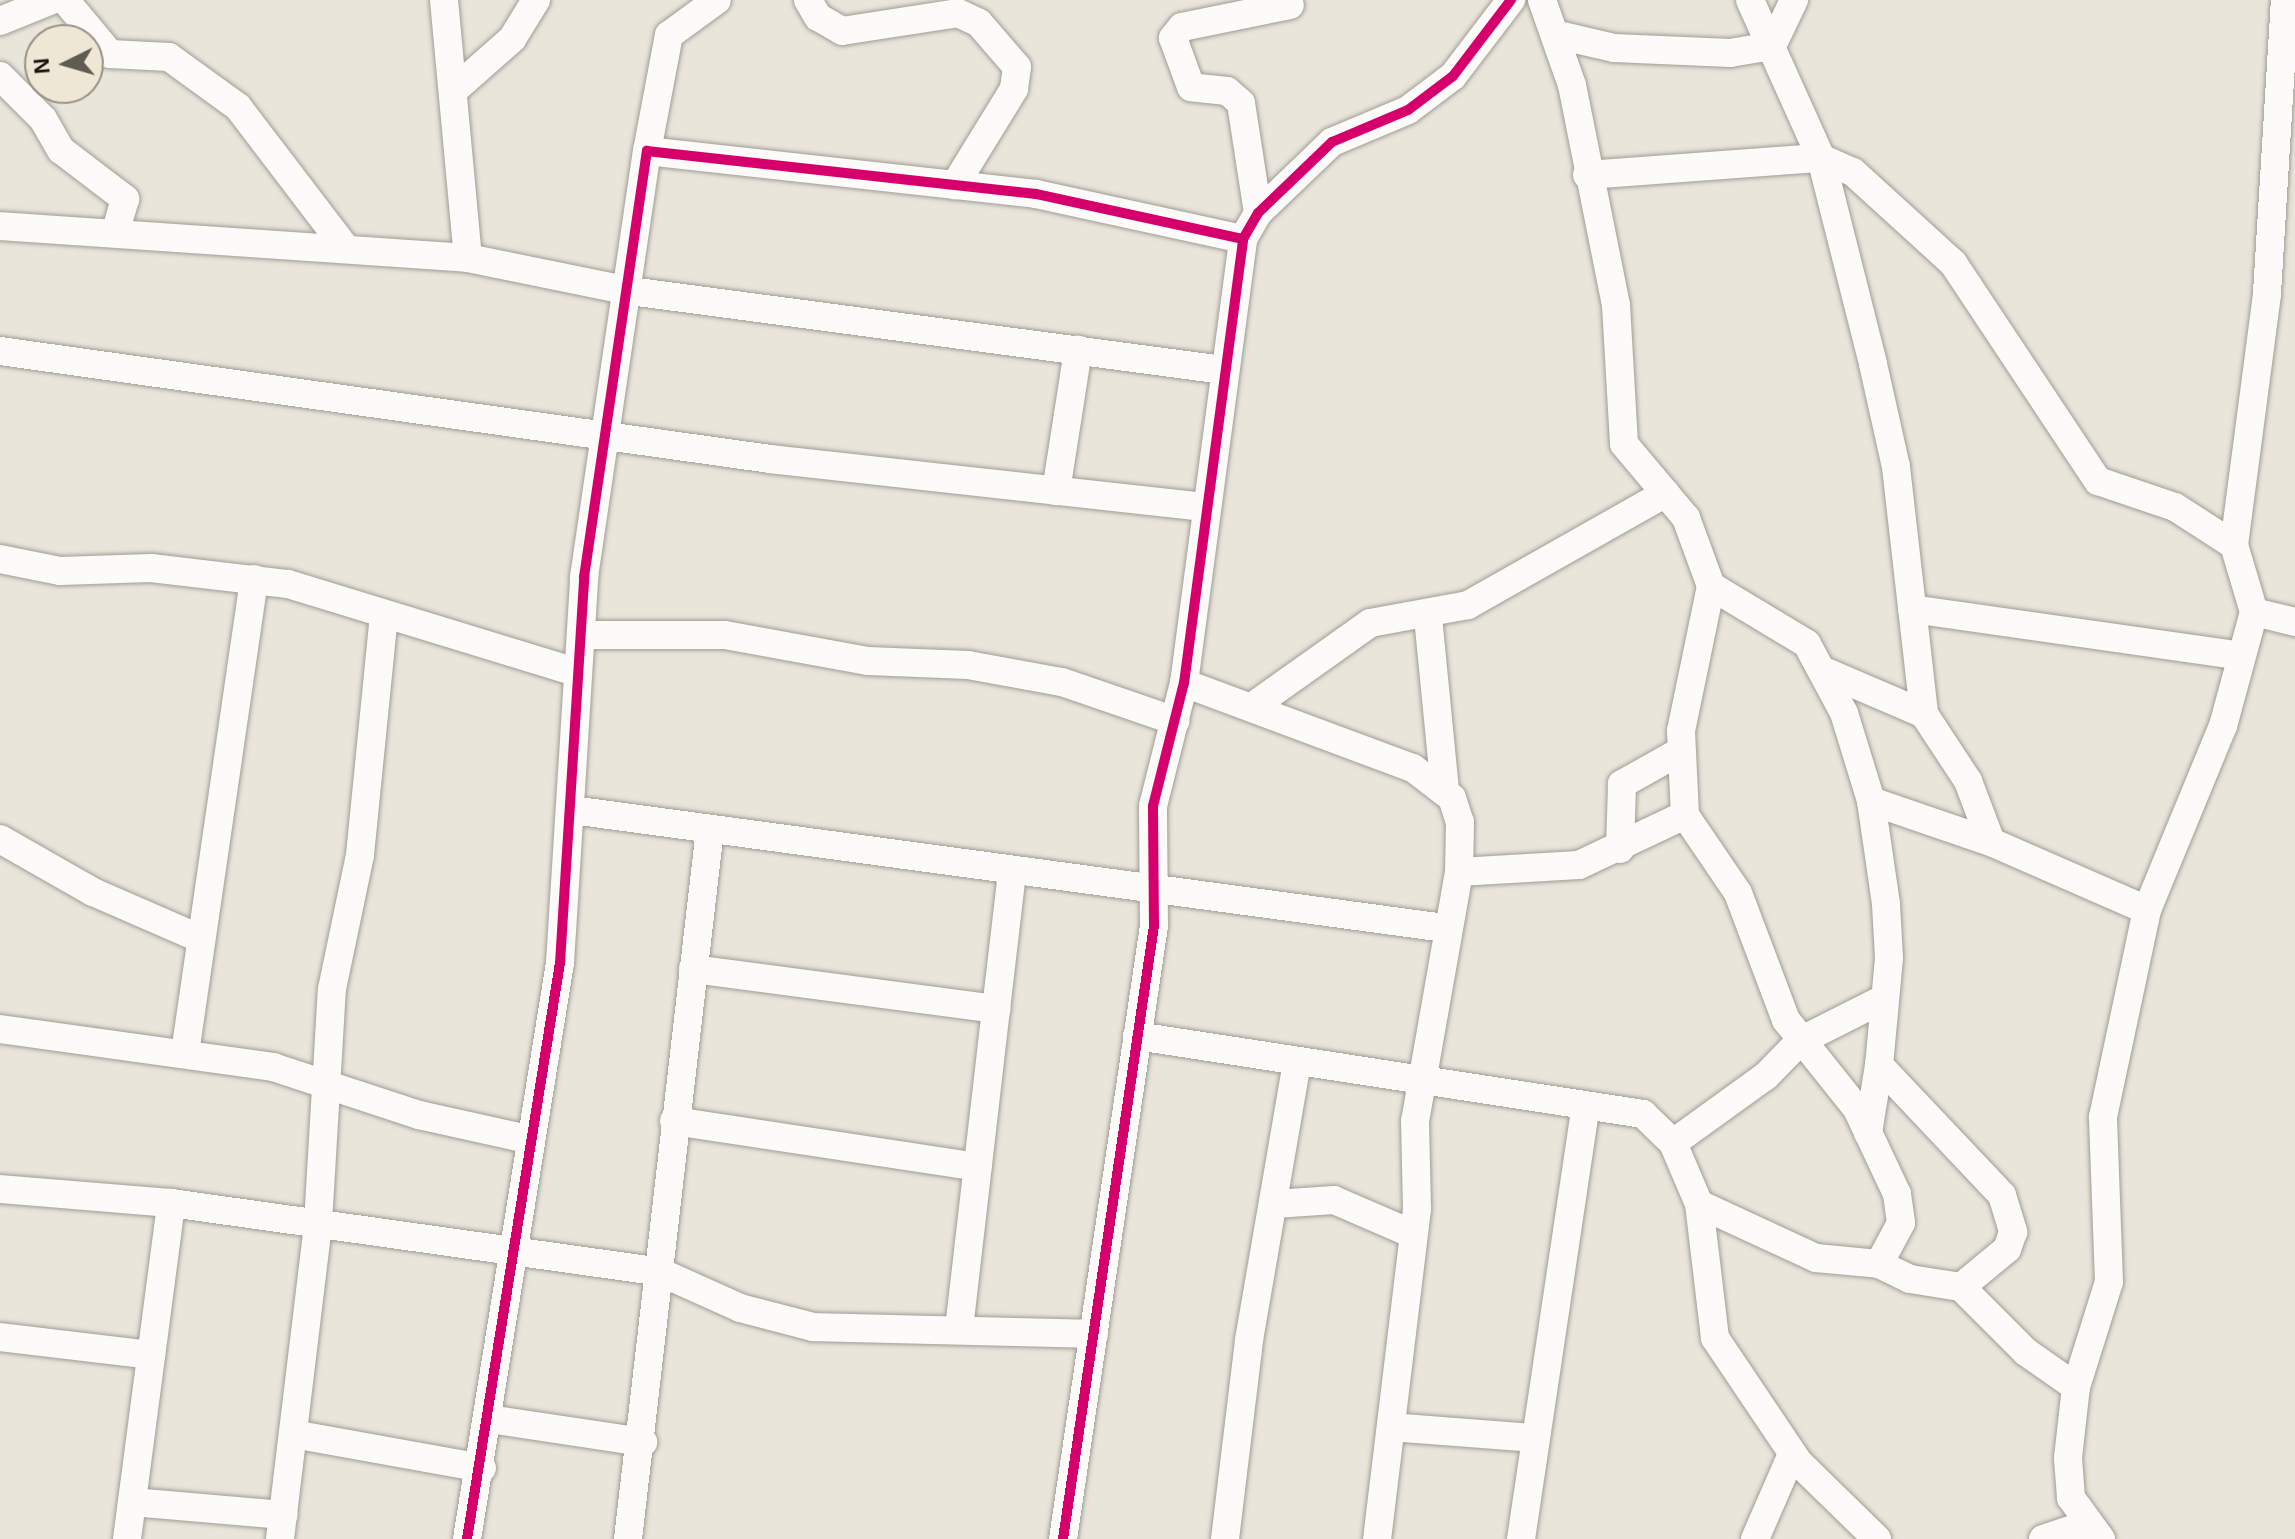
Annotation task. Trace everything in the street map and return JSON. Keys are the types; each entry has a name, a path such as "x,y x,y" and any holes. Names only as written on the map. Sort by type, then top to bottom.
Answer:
{"street":[{"path":"0,21 52,0"},
{"path":"65,0 110,54 169,57 238,107 344,246"},
{"path":"444,0 468,258"},
{"path":"453,91 512,39 536,0"},
{"path":"467,1539 482,1468 514,1253 527,1139 560,963 572,810 575,672 584,635 584,577 630,291 647,151 669,35 717,0"},
{"path":"808,0 818,17 842,31 924,14 981,11 1017,67 1014,89 955,185"},
{"path":"1063,1539 1154,926 1153,806 1184,683 1243,239 1258,213 1332,142 1408,110 1453,76 1511,0"},
{"path":"1542,0 1558,35 1616,305 1624,444 1666,493 1696,537 1711,586 1679,752 1685,815 1738,893 1777,1001 1800,1041 1851,1099 1900,1203 1897,1238 1879,1264"},
{"path":"1750,0 1821,158 1896,467 1924,714 1968,781 1991,842"},
{"path":"1772,46 1794,0"},
{"path":"2043,1539 2093,1532 2071,1498 2068,1458 2076,1387 2109,1282 2103,1117 2147,910 2223,726 2254,612 2234,545 2267,293 2285,0"},
{"path":"1258,213 1241,103 1227,91 1191,87 1173,38 1182,27 1290,5"},
{"path":"1558,35 1687,54 1772,46"},
{"path":"0,76 43,119 61,150 125,199 116,231"},
{"path":"647,151 1036,194 1243,239"},
{"path":"1587,175 1821,158 1873,185 1953,263 2098,481 2175,507 2234,545"},
{"path":"0,226 344,246 468,258 630,291 1224,370"},
{"path":"1056,491 1078,350"},
{"path":"0,351 608,434 1206,507"},
{"path":"1252,707 1370,623 1428,617 1498,590 1666,493"},
{"path":"0,559 60,571 151,568 254,579 575,672"},
{"path":"185,1053 199,938 254,579"},
{"path":"1711,586 1796,634 1826,672 1871,801 1888,931 1879,1065 1868,1134"},
{"path":"1912,609 2242,656"},
{"path":"2254,612 2295,622"},
{"path":"132,1502 281,1527 318,1223 332,989 360,855 384,616"},
{"path":"1377,1539 1413,1234 1415,1121 1425,1077 1445,928 1459,872 1460,822 1445,789 1428,617"},
{"path":"584,635 725,635 868,661 968,665 1062,682 1175,721"},
{"path":"1826,672 1924,714"},
{"path":"1184,683 1413,768 1445,789"},
{"path":"1620,849 1622,784 1679,752"},
{"path":"1871,801 1991,842 2147,910"},
{"path":"572,810 1012,873 1152,887 1445,928"},
{"path":"1459,872 1551,871 1620,849 1685,815"},
{"path":"628,1539 643,1442 674,1121 710,829"},
{"path":"0,839 93,892 199,938"},
{"path":"959,1330 1012,873"},
{"path":"693,969 996,1009"},
{"path":"1673,1143 1766,1076 1800,1041 1885,998"},
{"path":"0,1029 273,1067 328,1088 527,1139"},
{"path":"1137,1036 1425,1077 1585,1109 1653,1117 1673,1143 1699,1204 1715,1338 1792,1454 1877,1539"},
{"path":"1225,1539 1249,1340 1275,1204 1297,1061"},
{"path":"1879,1065 1989,1174 2010,1211 2007,1249 1961,1287"},
{"path":"1521,1539 1585,1109"},
{"path":"674,1121 978,1167"},
{"path":"0,1189 171,1203 660,1272 787,1323 1094,1334"},
{"path":"1275,1204 1334,1200 1413,1234"},
{"path":"127,1539 171,1203"},
{"path":"1699,1204 1816,1258 1879,1264 1910,1279 1961,1287 2026,1352 2076,1387"},
{"path":"0,1337 151,1355"},
{"path":"489,1419 643,1442"},
{"path":"1391,1427 1535,1438"},
{"path":"293,1434 482,1468"},
{"path":"1755,1539 1792,1454"}],"cycle path":[{"path":"1063,1539 1154,926 1153,806 1184,683 1243,239 1258,213 1332,142 1408,110 1453,76 1511,0"},
{"path":"467,1539 560,963 584,577 647,151 1036,194 1243,239"}]}
